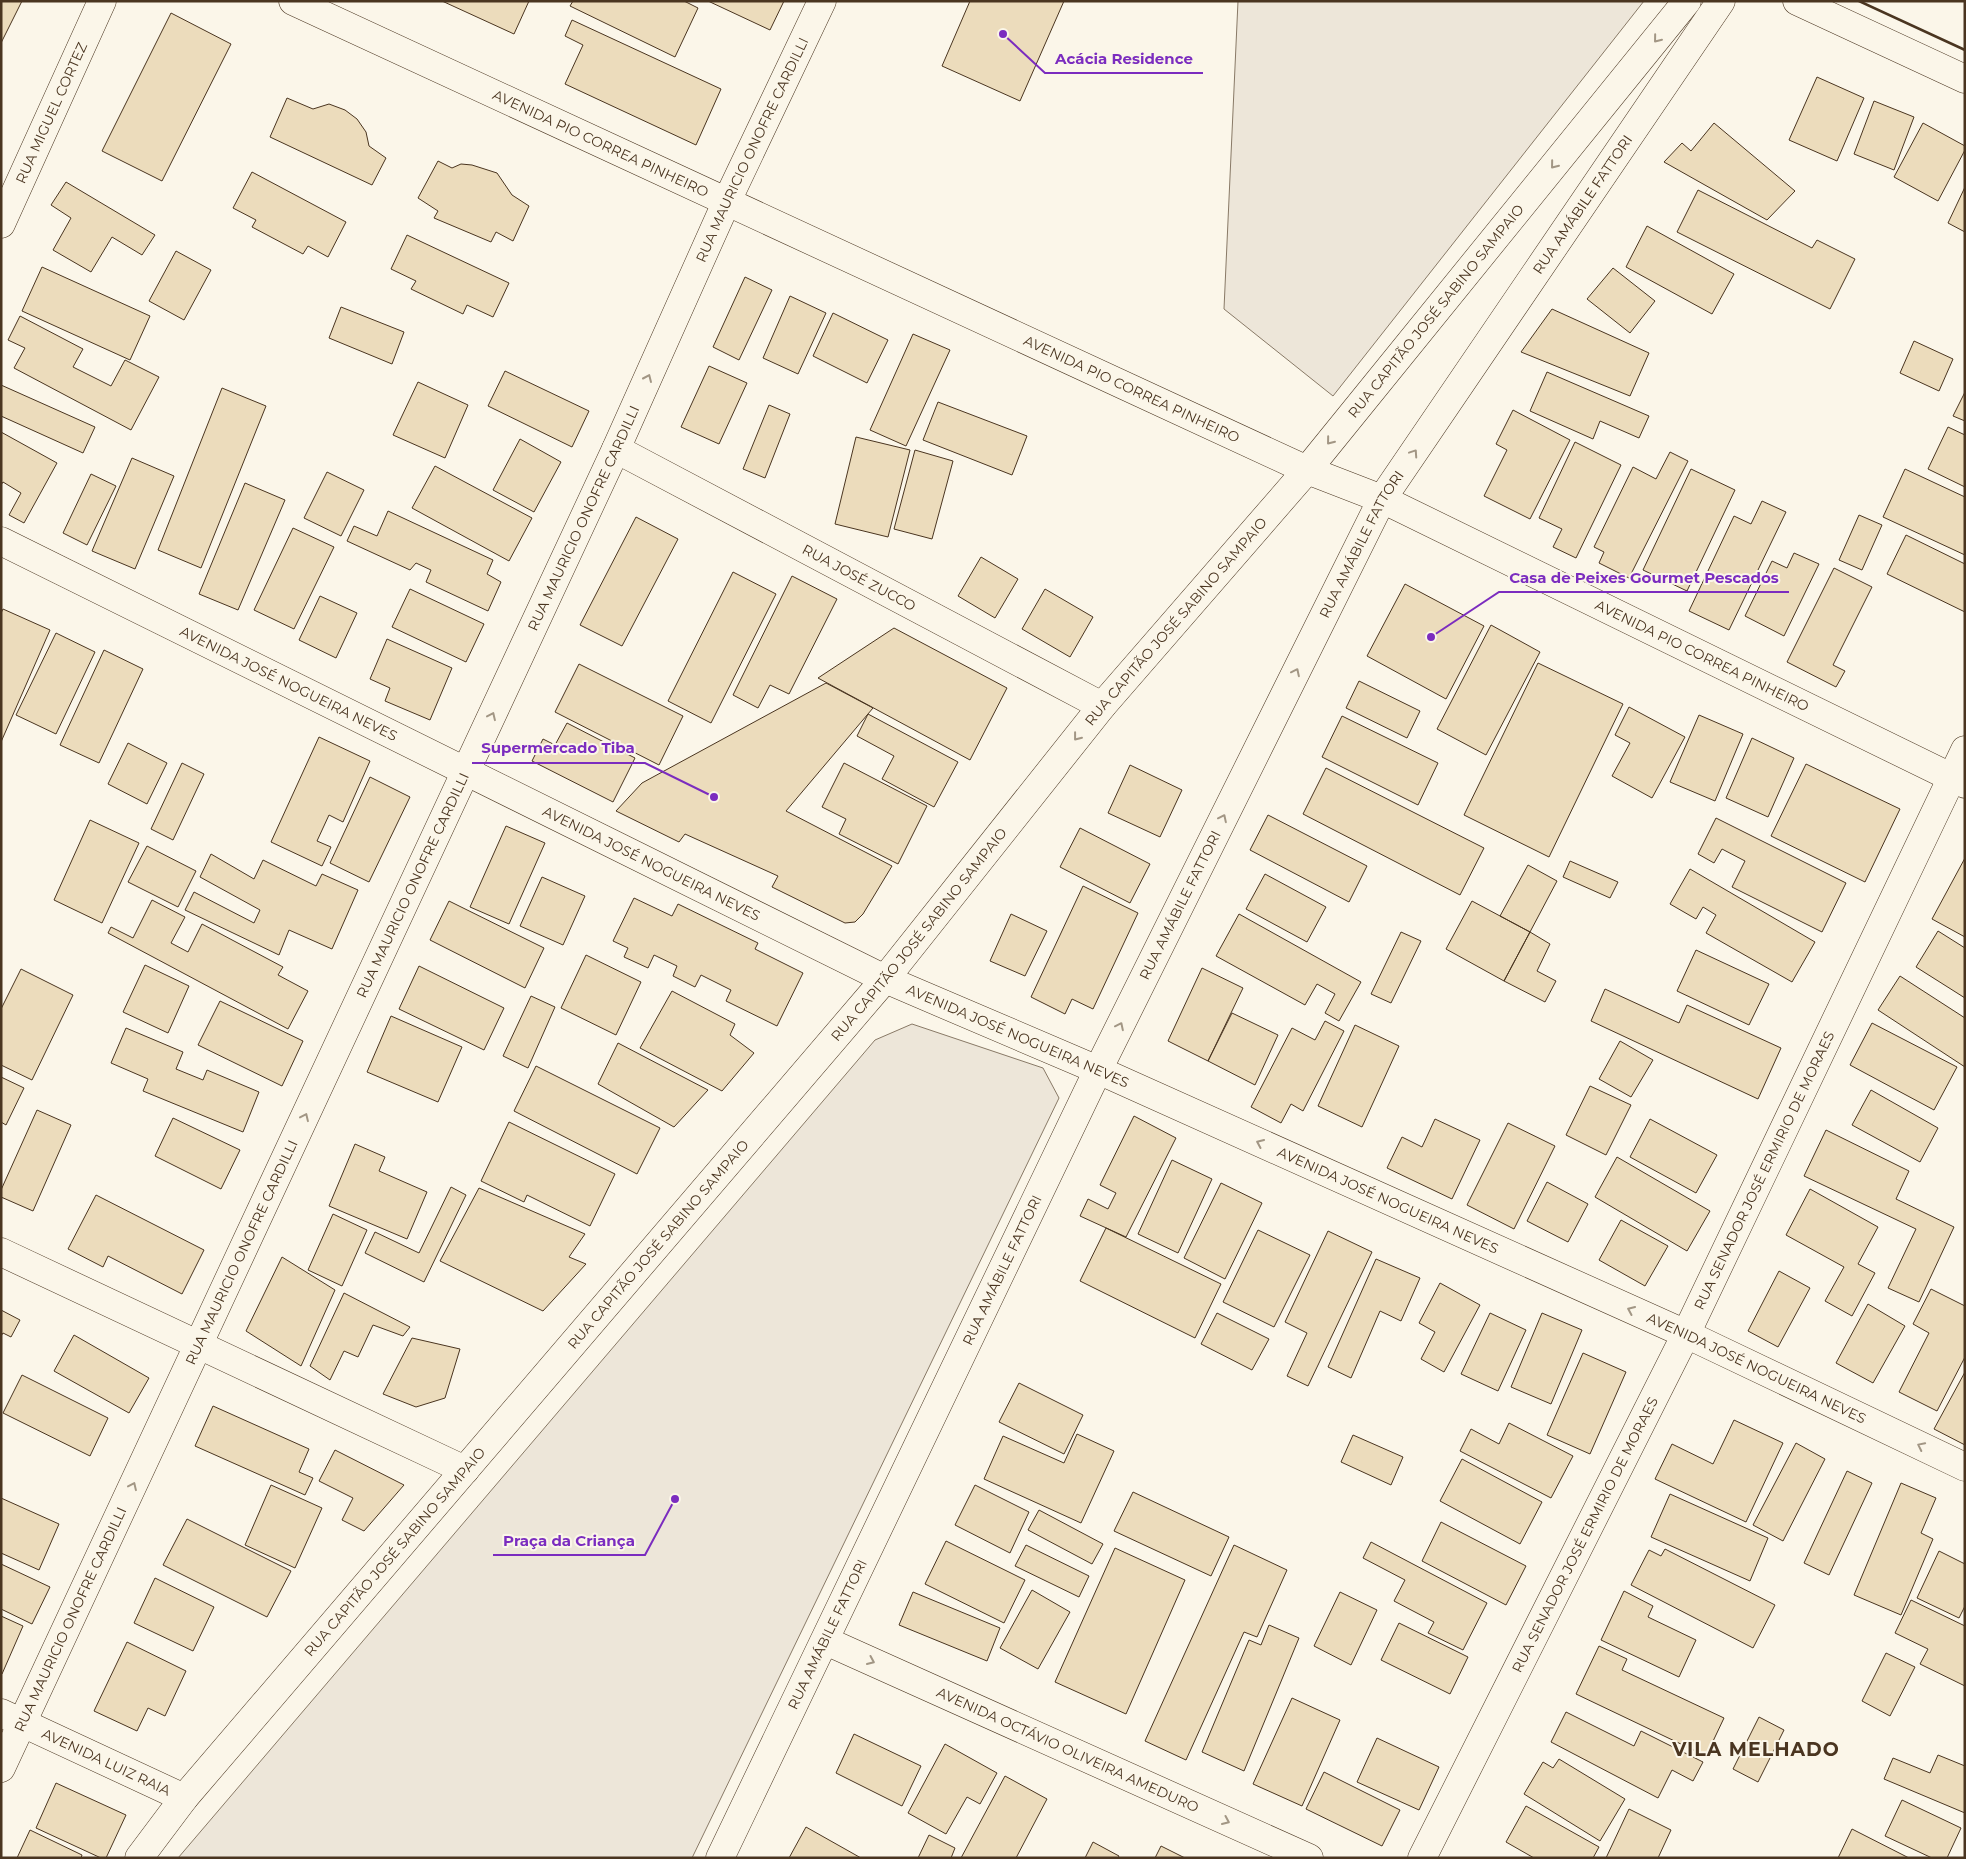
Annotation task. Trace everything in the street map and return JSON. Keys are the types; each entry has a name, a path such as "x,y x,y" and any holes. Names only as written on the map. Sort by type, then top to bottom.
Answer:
{"street":[{"name":"RUA MIGUEL CORTEZ","path":"1,224 102,1"},
{"name":"AVENIDA PIO CORREA PINHEIRO","path":"293,1 726,203 1307,470 1382,500 1958,780"},
{"name":"RUA MAURICIO ONOFRE CARDILLI","path":"1,1768 12,1718 198,1345 616,449 726,203 822,1"},
{"name":"RUA CAPITÃO JOSÉ SABINO SAMPAIO","path":"139,1858 184,1798 885,979 1102,706 1307,470 1687,1"},
{"name":"RUA AMÁBILE FATTORI","path":"720,1858 826,1641 1098,1070 1382,500 1721,1"},
{"path":"1796,1 1965,79"},
{"name":"RUA JOSÉ ZUCCO","path":"616,449 1102,706"},
{"name":"AVENIDA JOSÉ NOGUEIRA NEVES","path":"1,541 885,979 1098,1070 1686,1334 1965,1467"},
{"name":"RUA SENADOR JOSÉ ERMIRIO DE MORAES","path":"1422,1858 1686,1334 1958,780 1965,750"},
{"path":"1,1252 465,1470"},
{"name":"AVENIDA OCTÁVIO OLIVEIRA AMEDURO","path":"826,1641 1309,1858"},
{"name":"AVENIDA LUIZ RAIA","path":"12,1718 184,1798"}],"shaded area":[{"path":"1238,1 1644,1 1333,396 1224,309"},
{"path":"912,1024 1043,1068 1059,1098 692,1858 178,1858 875,1040"}],"building":[{"path":"1,1 22,1 1,43"},
{"path":"442,1 529,1 514,34"},
{"path":"573,1 684,1 698,8 675,57 570,6"},
{"path":"708,1 784,1 770,30"},
{"path":"970,1 1064,1 1020,101 942,66"},
{"path":"171,13 231,44 162,181 102,151"},
{"path":"572,20 721,89 696,145 565,84 583,45 565,36"},
{"path":"1817,77 1864,98 1837,161 1789,140"},
{"path":"287,98 313,109 329,104 345,110 357,119 366,132 369,146 386,158 372,185 270,137"},
{"path":"1874,101 1914,117 1894,170 1854,154"},
{"path":"1714,123 1795,191 1767,220 1664,162 1682,143 1691,151"},
{"path":"1923,123 1965,146 1965,150 1938,201 1894,177"},
{"path":"438,161 452,168 461,164 472,165 497,173 512,195 529,206 513,241 496,232 491,242 434,218 438,211 418,198"},
{"path":"252,172 346,222 328,257 308,246 303,254 252,227 256,220 233,208"},
{"path":"66,182 155,235 142,255 112,237 91,272 53,250 71,218 51,205"},
{"path":"1965,187 1965,232 1948,223"},
{"path":"1698,190 1812,248 1817,240 1855,259 1830,309 1677,232"},
{"path":"1647,226 1734,274 1712,314 1626,267"},
{"path":"407,235 509,283 493,317 467,305 463,314 411,289 416,281 391,269"},
{"path":"176,251 211,270 184,320 149,301"},
{"path":"42,267 150,316 130,360 22,311"},
{"path":"1613,268 1655,301 1630,333 1587,299"},
{"path":"745,277 772,290 739,360 713,347"},
{"path":"790,296 826,313 798,374 763,358"},
{"path":"341,307 404,332 392,364 329,338"},
{"path":"1552,309 1649,353 1630,396 1521,352"},
{"path":"833,313 888,340 867,383 813,356"},
{"path":"20,316 83,349 73,367 111,386 125,360 159,377 131,430 14,368 25,348 8,340"},
{"path":"913,334 950,350 906,446 870,430"},
{"path":"1914,341 1953,359 1939,391 1900,373"},
{"path":"709,366 747,383 719,444 681,427"},
{"path":"505,371 589,411 572,447 488,406"},
{"path":"1547,372 1649,416 1639,438 1600,421 1593,439 1530,411"},
{"path":"418,382 468,405 445,458 393,435"},
{"path":"1,385 95,427 83,453 1,416"},
{"path":"222,388 266,406 201,568 158,550"},
{"path":"1965,392 1965,421 1953,416"},
{"path":"938,402 1027,436 1012,475 923,440"},
{"path":"769,405 790,414 765,478 743,469"},
{"path":"1513,410 1570,440 1530,519 1484,496 1507,450 1496,444"},
{"path":"1948,427 1965,435 1965,487 1928,469"},
{"path":"1,432 57,463 24,523 9,515 21,493 3,482 1,485"},
{"path":"856,437 910,450 888,537 835,524"},
{"path":"520,439 561,462 534,512 493,490"},
{"path":"1575,442 1621,465 1576,558 1553,547 1562,529 1539,518"},
{"path":"915,450 953,461 932,539 894,529"},
{"path":"1670,452 1688,461 1629,578 1599,563 1604,552 1594,547 1633,467 1656,479"},
{"path":"132,458 174,476 135,569 92,551"},
{"path":"435,466 532,518 509,561 412,508"},
{"path":"1691,469 1735,490 1687,591 1643,570"},
{"path":"1905,469 1965,497 1965,555 1883,517"},
{"path":"327,472 364,490 341,536 304,518"},
{"path":"91,474 116,486 87,545 63,533"},
{"path":"245,483 285,500 238,610 199,594"},
{"path":"1762,501 1786,512 1729,630 1689,611 1734,516 1751,524"},
{"path":"388,511 493,560 487,574 501,582 488,611 426,582 431,570 416,563 410,570 347,541 354,526 377,536"},
{"path":"1859,515 1882,525 1862,570 1839,560"},
{"path":"636,517 678,539 622,646 580,625"},
{"path":"293,528 334,547 294,629 254,610"},
{"path":"1906,535 1965,564 1965,612 1887,574"},
{"path":"1794,553 1819,564 1784,636 1745,616 1772,561 1787,568"},
{"path":"981,557 1018,579 995,618 958,596"},
{"path":"1834,568 1872,587 1833,665 1845,671 1836,687 1787,662"},
{"path":"733,572 776,594 711,723 668,701"},
{"path":"792,576 837,599 789,694 770,685 758,708 733,695"},
{"path":"1405,584 1484,626 1446,699 1367,656"},
{"path":"410,589 484,624 466,662 392,627"},
{"path":"1045,589 1093,617 1070,657 1022,629"},
{"path":"320,596 357,613 336,658 299,640"},
{"path":"3,609 50,630 1,742 1,613"},
{"path":"1491,625 1540,652 1486,755 1437,729"},
{"path":"894,628 1007,688 970,760 818,678"},
{"path":"56,633 95,652 56,734 16,715"},
{"path":"387,639 452,668 430,720 385,701 390,688 370,679"},
{"path":"104,650 143,669 99,763 60,745"},
{"path":"1538,663 1623,704 1549,857 1464,815"},
{"path":"579,664 683,716 659,765 555,712"},
{"path":"1359,681 1420,711 1407,738 1346,708"},
{"path":"826,683 873,708 786,811 892,866 863,914 855,922 845,923 772,887 778,876 685,834 679,842 616,811 642,783"},
{"path":"1629,707 1685,737 1652,798 1612,776 1630,743 1615,735"},
{"path":"868,714 958,762 934,807 882,779 894,756 857,736"},
{"path":"1699,715 1743,734 1715,801 1670,782"},
{"path":"1342,716 1438,763 1418,805 1322,757"},
{"path":"567,723 635,758 613,802 532,761 543,739 555,745"},
{"path":"319,737 370,761 343,822 329,815 317,841 331,847 322,866 271,842"},
{"path":"1752,738 1794,758 1768,817 1726,798"},
{"path":"128,743 167,763 147,804 108,784"},
{"path":"182,763 204,774 173,840 151,829"},
{"path":"844,763 927,806 898,864 839,834 846,819 822,807"},
{"path":"1806,764 1900,809 1865,882 1771,836"},
{"path":"1130,765 1182,790 1160,837 1108,813"},
{"path":"1326,768 1484,848 1460,895 1303,814"},
{"path":"370,777 410,797 369,882 330,863"},
{"path":"1268,815 1367,866 1349,902 1250,850"},
{"path":"1716,818 1846,883 1822,932 1732,887 1745,861 1722,849 1714,863 1698,854"},
{"path":"90,820 139,843 102,923 54,900"},
{"path":"506,826 545,843 509,924 470,907"},
{"path":"1080,828 1150,864 1130,903 1060,867"},
{"path":"147,846 196,871 178,907 128,882"},
{"path":"211,854 254,879 263,860 316,886 322,874 358,890 332,949 289,930 279,955 185,910 194,892 254,923 260,910 200,877"},
{"path":"1965,858 1965,937 1932,919"},
{"path":"1570,861 1618,882 1610,898 1563,877"},
{"path":"1528,865 1557,881 1530,932 1500,916"},
{"path":"1690,869 1815,942 1792,982 1706,933 1716,915 1703,907 1696,919 1670,904"},
{"path":"1265,874 1326,907 1307,942 1246,909"},
{"path":"542,877 585,896 563,945 520,926"},
{"path":"1083,886 1138,913 1093,1009 1072,999 1065,1014 1031,997"},
{"path":"634,898 672,916 678,904 758,943 755,949 803,973 777,1026 726,1001 731,990 701,975 695,987 673,976 677,966 654,955 648,968 624,957 628,948 613,941"},
{"path":"152,900 185,917 171,943 188,952 202,924 283,967 278,975 308,991 288,1029 108,933 111,927 133,938"},
{"path":"449,901 544,948 525,988 430,940"},
{"path":"1472,901 1530,932 1504,981 1446,949"},
{"path":"1011,914 1047,931 1025,976 990,961"},
{"path":"1239,914 1361,982 1339,1021 1325,1013 1335,994 1317,984 1305,1005 1216,956"},
{"path":"1938,931 1965,948 1965,998 1916,967"},
{"path":"1401,932 1421,941 1391,1003 1371,994"},
{"path":"1530,932 1550,944 1537,971 1556,981 1545,1002 1504,981"},
{"path":"1696,950 1769,984 1749,1025 1677,991"},
{"path":"586,955 641,982 616,1035 561,1008"},
{"path":"145,965 189,986 168,1033 123,1012"},
{"path":"419,966 504,1008 484,1050 399,1009"},
{"path":"1202,968 1243,988 1208,1061 1168,1041"},
{"path":"21,969 73,995 32,1080 1,1065 1,1009"},
{"path":"1900,976 1965,1018 1965,1067 1878,1010"},
{"path":"1605,989 1679,1023 1687,1005 1781,1048 1758,1099 1591,1021"},
{"path":"672,991 735,1024 730,1035 754,1053 722,1091 640,1048"},
{"path":"531,996 555,1007 528,1068 503,1056"},
{"path":"220,1001 303,1041 282,1086 198,1045"},
{"path":"1232,1013 1278,1035 1255,1085 1208,1061"},
{"path":"391,1016 462,1047 438,1102 367,1072"},
{"path":"1325,1021 1344,1031 1303,1111 1291,1104 1281,1123 1251,1107 1292,1028 1315,1040"},
{"path":"1872,1023 1957,1067 1934,1110 1850,1065"},
{"path":"1355,1025 1399,1046 1362,1127 1318,1106"},
{"path":"126,1028 183,1052 176,1069 203,1080 207,1070 259,1092 243,1132 143,1091 148,1079 111,1063"},
{"path":"1620,1041 1653,1060 1631,1097 1599,1079"},
{"path":"618,1043 708,1090 674,1127 598,1084"},
{"path":"536,1066 660,1128 637,1174 514,1111"},
{"path":"1,1077 24,1088 6,1125 1,1122"},
{"path":"1590,1086 1631,1105 1606,1155 1566,1135"},
{"path":"1871,1090 1938,1128 1920,1162 1852,1125"},
{"path":"37,1110 71,1125 33,1211 1,1197 1,1190"},
{"path":"1134,1116 1176,1138 1126,1237 1080,1216 1088,1199 1108,1209 1116,1193 1100,1185"},
{"path":"173,1118 240,1150 221,1189 155,1156"},
{"path":"1435,1119 1480,1140 1452,1199 1387,1168 1402,1137 1422,1147"},
{"path":"1650,1119 1717,1155 1696,1193 1630,1157"},
{"path":"509,1122 615,1174 590,1226 527,1195 524,1202 481,1181"},
{"path":"1508,1123 1555,1146 1514,1229 1467,1205"},
{"path":"1826,1130 1909,1171 1896,1199 1954,1227 1919,1302 1888,1288 1916,1229 1804,1176"},
{"path":"355,1144 385,1157 379,1171 427,1192 407,1239 329,1206"},
{"path":"1617,1157 1710,1211 1687,1251 1595,1197"},
{"path":"1172,1160 1212,1179 1178,1253 1138,1234"},
{"path":"1547,1182 1588,1204 1568,1242 1527,1221"},
{"path":"1221,1183 1262,1203 1225,1279 1184,1258"},
{"path":"451,1187 466,1195 424,1282 365,1253 375,1232 419,1253"},
{"path":"479,1188 585,1234 569,1257 586,1264 543,1311 440,1261"},
{"path":"1810,1189 1878,1227 1858,1264 1875,1273 1852,1316 1825,1301 1844,1267 1786,1235"},
{"path":"96,1195 204,1250 182,1294 108,1256 103,1267 68,1249"},
{"path":"333,1214 367,1230 342,1286 308,1270"},
{"path":"1621,1220 1668,1246 1645,1286 1599,1260"},
{"path":"1106,1228 1221,1284 1195,1338 1080,1281"},
{"path":"1258,1230 1310,1255 1274,1327 1223,1302"},
{"path":"1328,1231 1372,1252 1308,1386 1287,1376 1307,1333 1285,1322"},
{"path":"282,1257 335,1290 301,1366 246,1331"},
{"path":"1376,1259 1420,1278 1401,1321 1380,1311 1351,1378 1328,1367"},
{"path":"1779,1271 1810,1288 1778,1347 1748,1331"},
{"path":"1440,1283 1480,1305 1444,1372 1421,1359 1435,1332 1419,1323"},
{"path":"1931,1289 1965,1306 1965,1357 1937,1411 1899,1392 1929,1333 1913,1324"},
{"path":"344,1293 410,1327 403,1336 373,1325 358,1357 344,1351 330,1380 310,1366"},
{"path":"1868,1304 1905,1326 1873,1383 1836,1363"},
{"path":"1,1310 20,1320 11,1337 3,1333 1,1336"},
{"path":"1217,1313 1269,1339 1252,1370 1201,1344"},
{"path":"1490,1313 1526,1330 1498,1391 1461,1374"},
{"path":"1542,1313 1582,1330 1551,1404 1511,1387"},
{"path":"74,1335 149,1378 129,1413 54,1371"},
{"path":"412,1338 460,1349 445,1398 416,1407 383,1394"},
{"path":"1583,1353 1626,1372 1590,1454 1547,1435"},
{"path":"1965,1372 1965,1445 1934,1429"},
{"path":"22,1375 108,1418 90,1456 3,1413"},
{"path":"1019,1383 1083,1415 1064,1454 999,1422"},
{"path":"213,1406 309,1449 299,1472 313,1478 305,1495 195,1446"},
{"path":"1734,1420 1783,1443 1746,1522 1655,1479 1672,1444 1713,1464"},
{"path":"1509,1423 1573,1456 1551,1498 1460,1451 1471,1429 1499,1444"},
{"path":"1077,1434 1114,1451 1081,1523 984,1479 1003,1436 1064,1463"},
{"path":"1353,1435 1403,1457 1391,1485 1341,1462"},
{"path":"1796,1443 1825,1459 1783,1541 1753,1525"},
{"path":"335,1450 404,1485 364,1531 342,1520 353,1498 319,1481"},
{"path":"1462,1459 1542,1502 1520,1544 1440,1501"},
{"path":"1847,1471 1872,1483 1829,1575 1804,1563"},
{"path":"1901,1483 1936,1498 1921,1533 1933,1539 1901,1615 1854,1595"},
{"path":"271,1485 322,1508 295,1568 245,1545"},
{"path":"975,1485 1029,1512 1010,1553 955,1525"},
{"path":"1133,1492 1229,1537 1211,1576 1114,1531"},
{"path":"1670,1494 1768,1538 1750,1581 1651,1537"},
{"path":"1,1498 59,1524 39,1570 1,1553"},
{"path":"1039,1510 1103,1544 1092,1564 1028,1530"},
{"path":"187,1519 291,1571 267,1617 163,1565"},
{"path":"1441,1522 1526,1566 1506,1605 1422,1561"},
{"path":"946,1541 1025,1580 1004,1623 925,1584"},
{"path":"1371,1542 1487,1603 1463,1650 1428,1633 1434,1622 1394,1601 1405,1580 1363,1558"},
{"path":"1026,1545 1089,1576 1079,1597 1015,1566"},
{"path":"1234,1545 1287,1570 1257,1637 1244,1632 1186,1760 1145,1741"},
{"path":"1115,1548 1185,1580 1126,1714 1055,1682"},
{"path":"1665,1549 1775,1605 1753,1648 1631,1585 1649,1550 1661,1556"},
{"path":"1939,1551 1965,1564 1965,1606 1959,1618 1917,1598"},
{"path":"1,1564 50,1587 32,1624 1,1609"},
{"path":"155,1578 214,1607 193,1651 134,1623"},
{"path":"1032,1590 1070,1612 1038,1669 1000,1648"},
{"path":"1624,1591 1653,1606 1648,1617 1696,1640 1679,1677 1601,1640"},
{"path":"913,1592 1000,1628 987,1661 899,1625"},
{"path":"1340,1592 1377,1610 1351,1665 1314,1646"},
{"path":"1911,1600 1965,1626 1965,1686 1920,1664 1928,1649 1895,1633"},
{"path":"1,1616 23,1626 2,1674 1,1673"},
{"path":"1399,1623 1468,1657 1450,1694 1381,1660"},
{"path":"1269,1625 1299,1638 1244,1771 1202,1752 1249,1640 1261,1645"},
{"path":"127,1642 186,1671 165,1716 148,1708 137,1731 94,1711"},
{"path":"1599,1646 1627,1659 1622,1670 1724,1718 1706,1756 1576,1694"},
{"path":"1886,1653 1915,1667 1890,1716 1862,1701"},
{"path":"1292,1698 1340,1720 1302,1806 1253,1784"},
{"path":"1566,1712 1634,1746 1641,1731 1703,1762 1693,1781 1672,1770 1658,1798 1551,1742"},
{"path":"1759,1717 1784,1730 1758,1782 1733,1769"},
{"path":"854,1734 921,1766 902,1806 836,1773"},
{"path":"1377,1738 1439,1767 1419,1810 1357,1782"},
{"path":"945,1744 997,1773 980,1804 967,1797 946,1834 908,1813"},
{"path":"1938,1755 1965,1766 1965,1813 1884,1779 1893,1758 1930,1773"},
{"path":"1559,1759 1625,1799 1600,1841 1524,1794 1543,1762 1553,1768"},
{"path":"1324,1772 1400,1810 1382,1846 1306,1809"},
{"path":"1005,1776 1047,1799 1016,1858 961,1858"},
{"path":"56,1783 126,1815 106,1858 101,1858 36,1828"},
{"path":"1902,1800 1961,1828 1947,1858 1932,1858 1885,1836"},
{"path":"1526,1806 1599,1847 1593,1858 1534,1858 1506,1842"},
{"path":"1629,1809 1671,1830 1658,1858 1606,1858"},
{"path":"806,1827 861,1858 789,1858"},
{"path":"1852,1829 1909,1858 1838,1858"},
{"path":"30,1830 82,1855 81,1858 17,1858"},
{"path":"929,1835 955,1848 951,1858 918,1858"},
{"path":"1093,1842 1119,1856 1118,1858 1085,1858"},
{"path":"1161,1846 1185,1858 1155,1858"}],"wall":[{"path":"1859,1 1965,50"}],"place":[{"name":"Acácia Residence","path":"1003,34"},
{"name":"Casa de Peixes Gourmet Pescados","path":"1431,637"},
{"name":"Supermercado Tiba","path":"714,797"},
{"name":"Praça da Criança","path":"675,1499"}],"district":[{"name":"VILA MELHADO","path":"1756,1749"}]}
